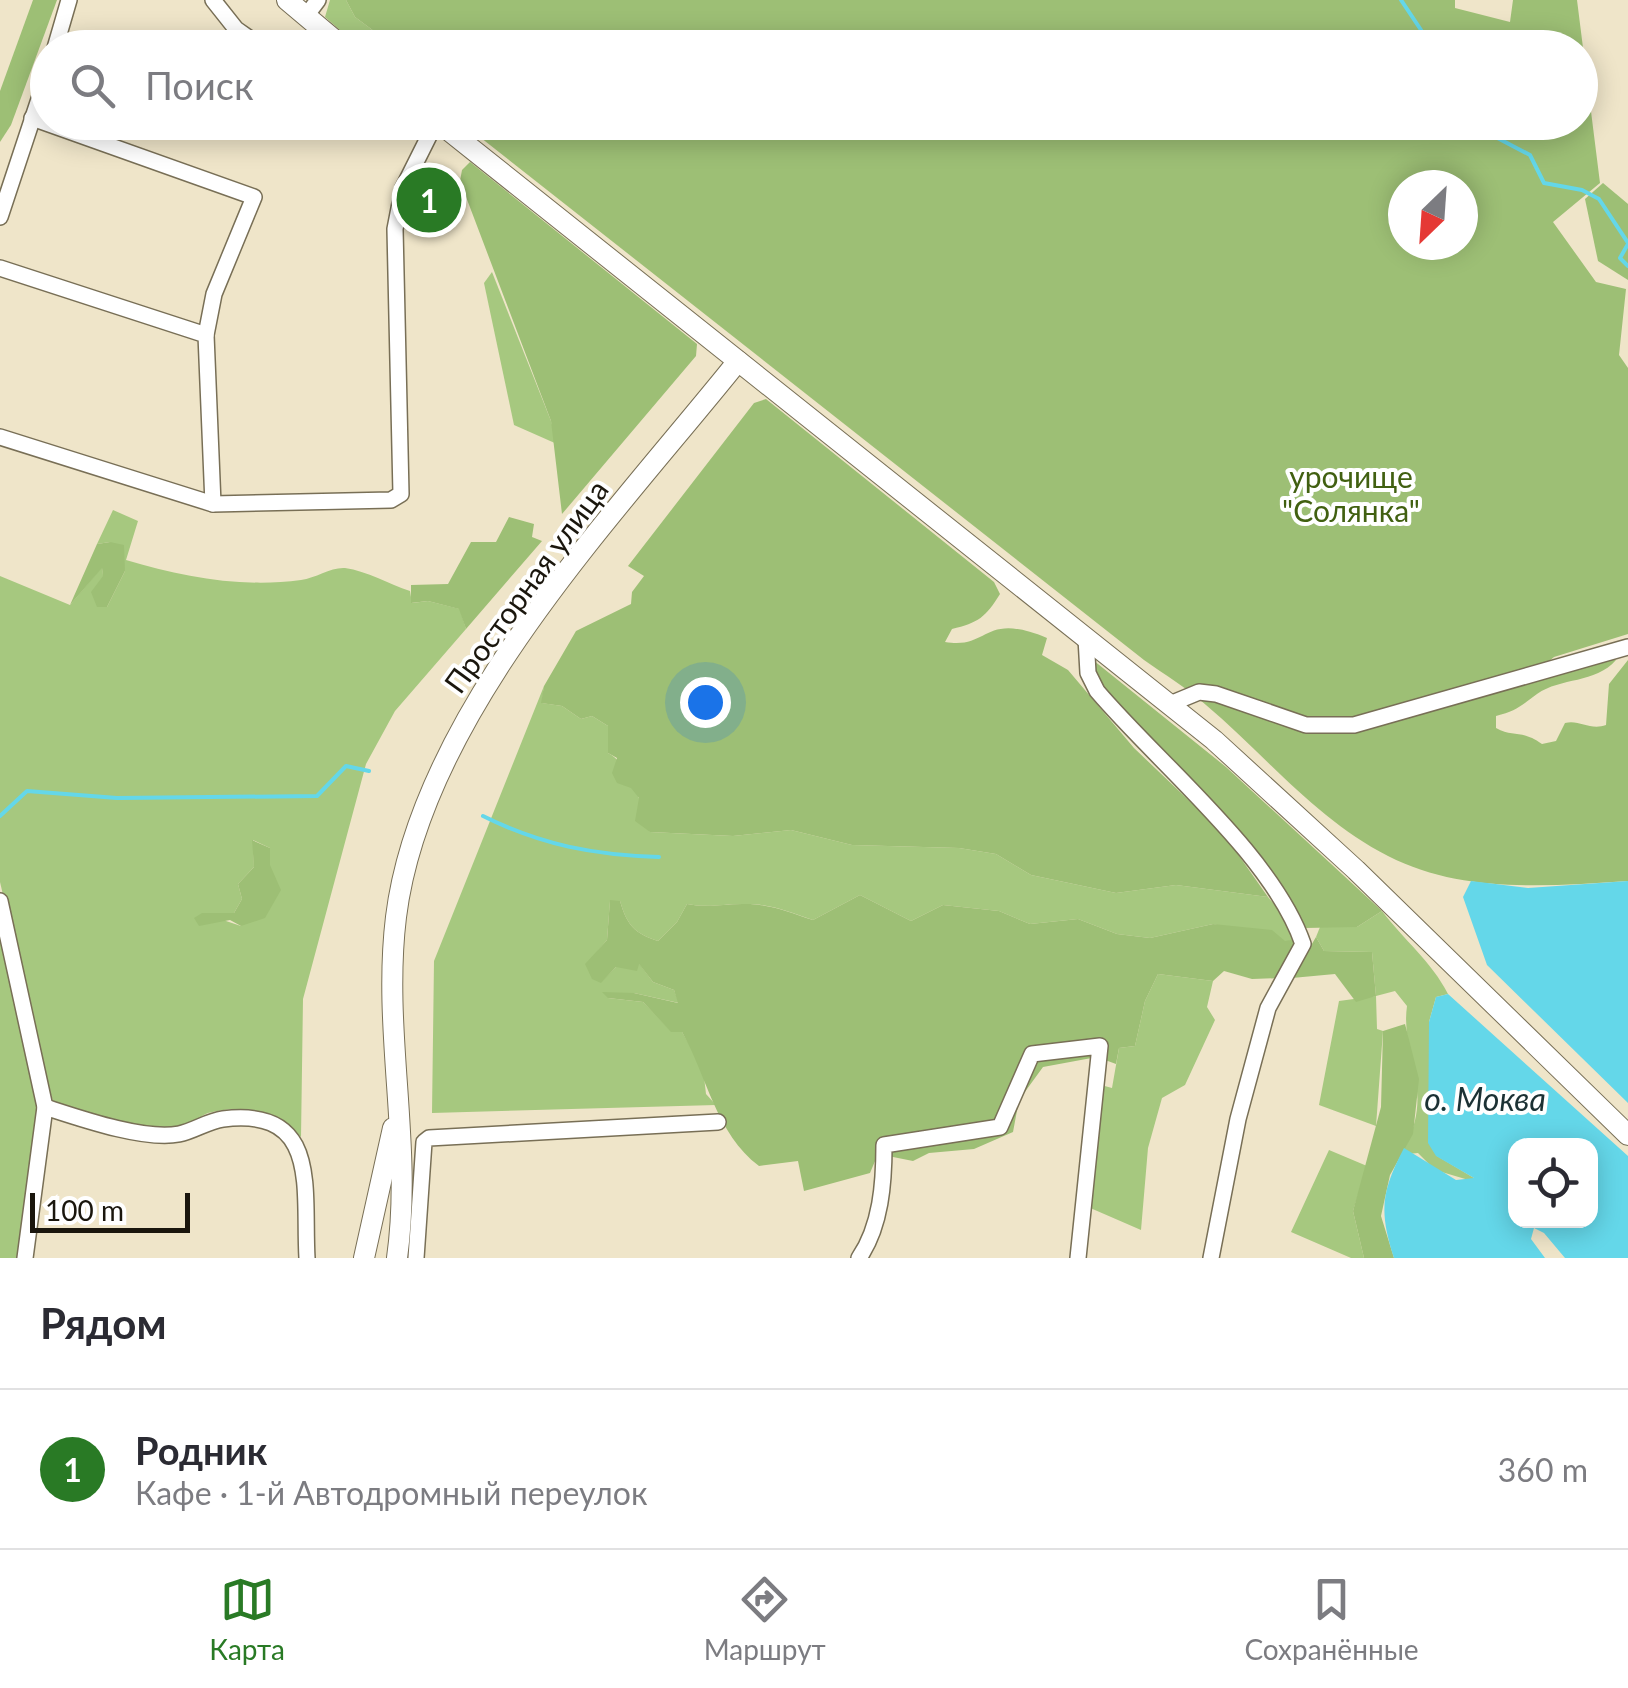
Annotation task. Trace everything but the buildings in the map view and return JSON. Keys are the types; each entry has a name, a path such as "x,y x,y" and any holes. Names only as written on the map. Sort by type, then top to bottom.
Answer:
{"main road":[{"path":"287,0 312,8"},
{"path":"459,140 1170,704 1421,933 1628,1134"},
{"name":"Просторная улица","path":"397,1258 396,918 411,848 449,755 528,626 738,361"},
{"name":"Просторная улица","path":"364,1258 394,1177"}],"street":[{"path":"60,30 69,0"},
{"path":"213,0 239,30"},
{"path":"0,218 30,124"},
{"path":"95,140 254,196 214,294 206,334 213,504"},
{"path":"0,437 213,504 391,500 401,494 404,484 395,229 403,188 430,140"},
{"path":"0,268 206,334"},
{"path":"1086,638 1088,673 1097,691 1230,832 1295,918 1304,944 1268,1008 1238,1119 1211,1258"},
{"path":"1170,704 1198,692 1216,694 1306,725 1354,726 1628,646"},
{"path":"0,900 46,1107 25,1258"},
{"path":"858,1258 876,1220 884,1184 884,1145 1000,1127 1032,1054 1100,1046 1078,1258"},
{"path":"46,1107 90,1124 177,1135 216,1120 274,1122 292,1135 302,1154 307,1258"},
{"path":"416,1258 424,1142 430,1138 718,1122"}],"green space":[{"path":"33,0 57,0 46,30 30,30 30,73 11,125 0,142 0,91"},
{"path":"330,0 346,0 355,17 373,30 340,30 325,17"},
{"name":"урочище \"Солянка\"","path":"346,0 1455,0 1455,8 1510,22 1513,0 1577,0 1581,30 373,30 355,17"},
{"name":"урочище \"Солянка\"","path":"484,140 1595,140 1600,183 1553,222 1596,282 1626,289 1619,355 1628,368 1628,634 1554,657 1523,683 1612,657 1616,660 1598,673 1546,689 1518,708 1496,716 1496,728 1542,744 1556,741 1565,723 1606,725 1609,684 1628,660 1628,881 1506,885 1445,877 1416,868 1388,856 1338,824 1199,699 1144,660"},
{"path":"470,162 697,344 696,356 562,514 551,421 460,181 462,170"},
{"path":"1603,183 1628,204 1628,280 1598,261 1585,199"},
{"path":"492,272 557,444 514,425 484,283"},
{"path":"766,399 994,582 1000,594 990,608 975,621 952,629 945,642 971,641 1010,628 1047,638 1042,655 1068,670 1134,748 1223,833 1268,897 1176,885 1116,893 1031,875 996,854 959,848 852,845 791,830 733,836 650,832 635,821 639,798 631,788 617,783 612,773 617,758 608,753 608,726 592,716 581,719 562,706 541,703 544,686 576,631 631,604 632,592 644,576 628,566 754,403"},
{"path":"113,510 138,521 126,560 147,566 190,576 257,583 301,580 345,568 410,591 412,603 428,601 460,609 466,629 395,711 366,764 303,999 301,1137 270,1116 246,1110 208,1113 185,1128 167,1130 116,1123 53,1101 0,882 0,576 70,605 102,567 107,607 125,571 110,542 97,544","holes":["253,840 270,848 270,865 241,926 202,913 234,913 242,899 238,884 254,867"]},
{"path":"509,517 534,524 532,537 542,541 466,629 459,609 428,601 411,603 411,585 448,584 471,542 496,542"},
{"path":"97,544 124,545 125,571 107,607 97,607 91,592 103,576 102,568 70,605"},
{"path":"1093,660 1226,767 1382,911 1357,927 1305,928 1285,897 1099,688"},
{"path":"544,686 542,703 562,706 581,719 592,716 608,726 608,753 629,777 650,832 733,836 791,830 852,845 959,848 996,854 1031,875 1116,893 1176,885 1268,897 1292,925 1296,939 1285,942 1213,924 1150,938 1117,934 1078,919 1030,924 999,911 943,905 911,921 860,895 813,920 761,905 687,904 677,922 658,941 633,927 620,901 610,901 607,940 595,954 601,982 616,967 638,962 653,982 674,990 679,1003 634,993 608,998 643,1002 671,1031 682,1032 703,1068 706,1094 716,1105 432,1113 434,961"},
{"path":"252,840 270,848 270,865 281,890 265,918 241,926 230,920 199,926 194,918 202,913 234,913 242,899 238,884 254,867"},
{"path":"860,895 911,921 943,905 999,911 1030,924 1078,919 1117,934 1150,938 1213,924 1272,930 1285,941 1296,939 1296,950 1282,978 1252,979 1224,971 1213,981 1158,974 1145,1001 1135,1046 1119,1048 1116,1064 1097,1057 1043,1067 1019,1100 1013,1132 974,1149 929,1153 913,1161 878,1154 870,1173 804,1191 798,1161 759,1166 732,1138 682,1032 671,1032 643,1002 608,998 602,992 634,993 678,1003 674,990 653,982 639,964 637,971 616,967 601,983 592,979 585,964 607,940 610,900 620,901 637,931 658,941 677,922 687,904 761,905 813,920"},
{"path":"1382,911 1441,982 1448,994 1436,997 1429,1022 1437,1156 1474,1178 1472,1181 1435,1170 1418,1153 1408,1154 1404,1148 1417,1109 1407,1006 1395,991 1376,996 1372,952 1324,951 1316,937 1320,927 1357,927"},
{"path":"0,922 39,1102 19,1258 0,1258"},
{"path":"1316,937 1324,951 1372,952 1376,996 1356,1002 1335,974 1292,978"},
{"path":"1158,974 1213,981 1207,1007 1215,1020 1185,1085 1162,1098 1148,1148 1141,1230 1088,1207 1101,1085 1112,1088 1119,1048 1135,1046 1145,1001"},
{"path":"1376,996 1377,1029 1383,1031 1376,1126 1319,1105 1339,1001"},
{"path":"1405,1024 1419,1079 1413,1134 1390,1175 1381,1216 1394,1258 1364,1258 1353,1211 1381,1107 1383,1031"},
{"path":"1329,1150 1367,1166 1353,1211 1364,1258 1351,1258 1291,1232"}],"water":[{"name":"о. Моква","path":"1471,881 1528,888 1628,881 1628,1103 1487,965 1463,897"},
{"name":"о. Моква","path":"1448,994 1628,1156 1628,1258 1565,1258 1544,1233 1534,1228 1531,1239 1545,1258 1394,1258 1385,1202 1404,1148 1456,1180 1474,1178 1436,1156 1428,1143 1429,1022 1436,997"}],"waterway":[{"path":"1401,0 1421,30"},
{"path":"1501,140 1530,155 1544,183 1582,190 1599,199 1628,243"},
{"path":"1628,244 1620,258 1628,266"},
{"path":"0,816 27,791 117,798 317,796 346,766 369,771"},
{"path":"483,816 568,847 659,857"}],"place":[{"name":"Родник","path":"429,200"}]}
